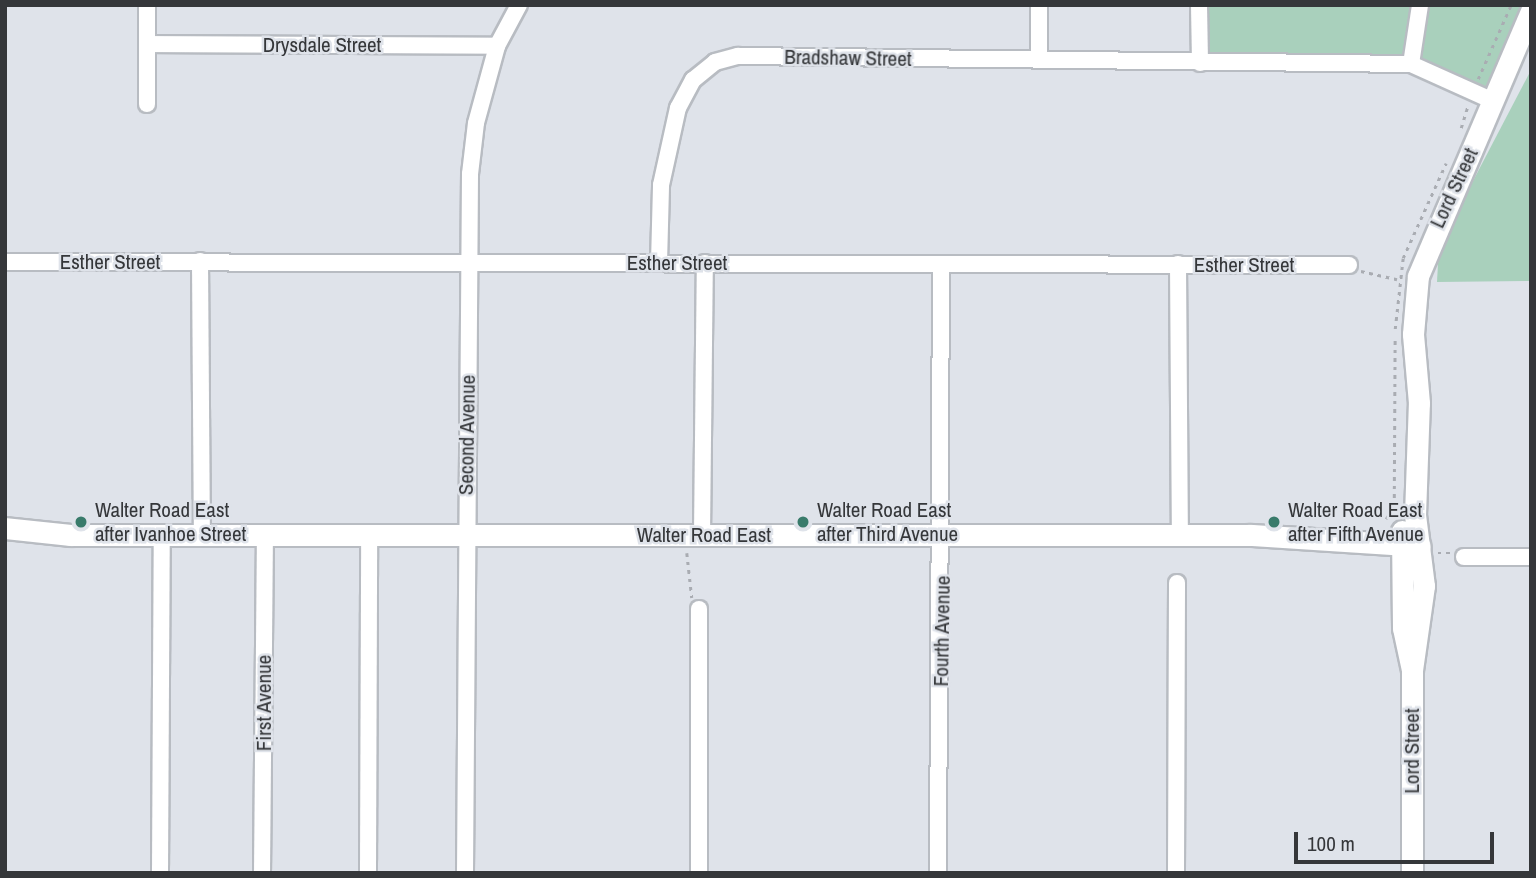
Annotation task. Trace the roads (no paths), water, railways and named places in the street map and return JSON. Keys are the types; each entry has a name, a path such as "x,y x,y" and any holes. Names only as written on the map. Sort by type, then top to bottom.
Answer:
{"main road":[{"name":"Lord Street","path":"1412,873 1412,670 1403,628 1418,548 1415,514 1419,403 1413,373 1418,276 1482,96 1531,11"},
{"name":"Walter Road East","path":"5,528 71,535"},
{"name":"Walter Road East","path":"5,541 71,535 202,533 1309,536 1418,548"}],"street":[{"path":"147,5 147,104"},
{"name":"Second Avenue","path":"465,873 466,535 472,146 497,46 519,5"},
{"path":"1038,60 1039,5"},
{"path":"1199,5 1200,63"},
{"path":"1411,64 1420,5"},
{"name":"Drysdale Street","path":"147,44 497,46"},
{"name":"Bradshaw Street","path":"659,263 668,139 693,80 715,62 738,56 1411,64 1482,96"},
{"path":"200,261 202,533"},
{"name":"Esther Street","path":"5,262 1349,265"},
{"path":"702,535 705,263"},
{"name":"Fourth Avenue","path":"939,873 943,535 938,518 941,264"},
{"path":"1178,264 1180,536"},
{"name":"First Avenue","path":"262,873 265,533"},
{"path":"160,873 162,535"},
{"path":"368,873 369,535"},
{"path":"1464,557 1531,557"},
{"path":"1176,873 1177,583"},
{"path":"699,609 699,873"}],"place":[{"name":"Walter Road East after Ivanhoe Street","path":"81,522"},
{"name":"Walter Road East after Third Avenue","path":"803,522"},
{"name":"Walter Road East after Fifth Avenue","path":"1274,522"}]}
